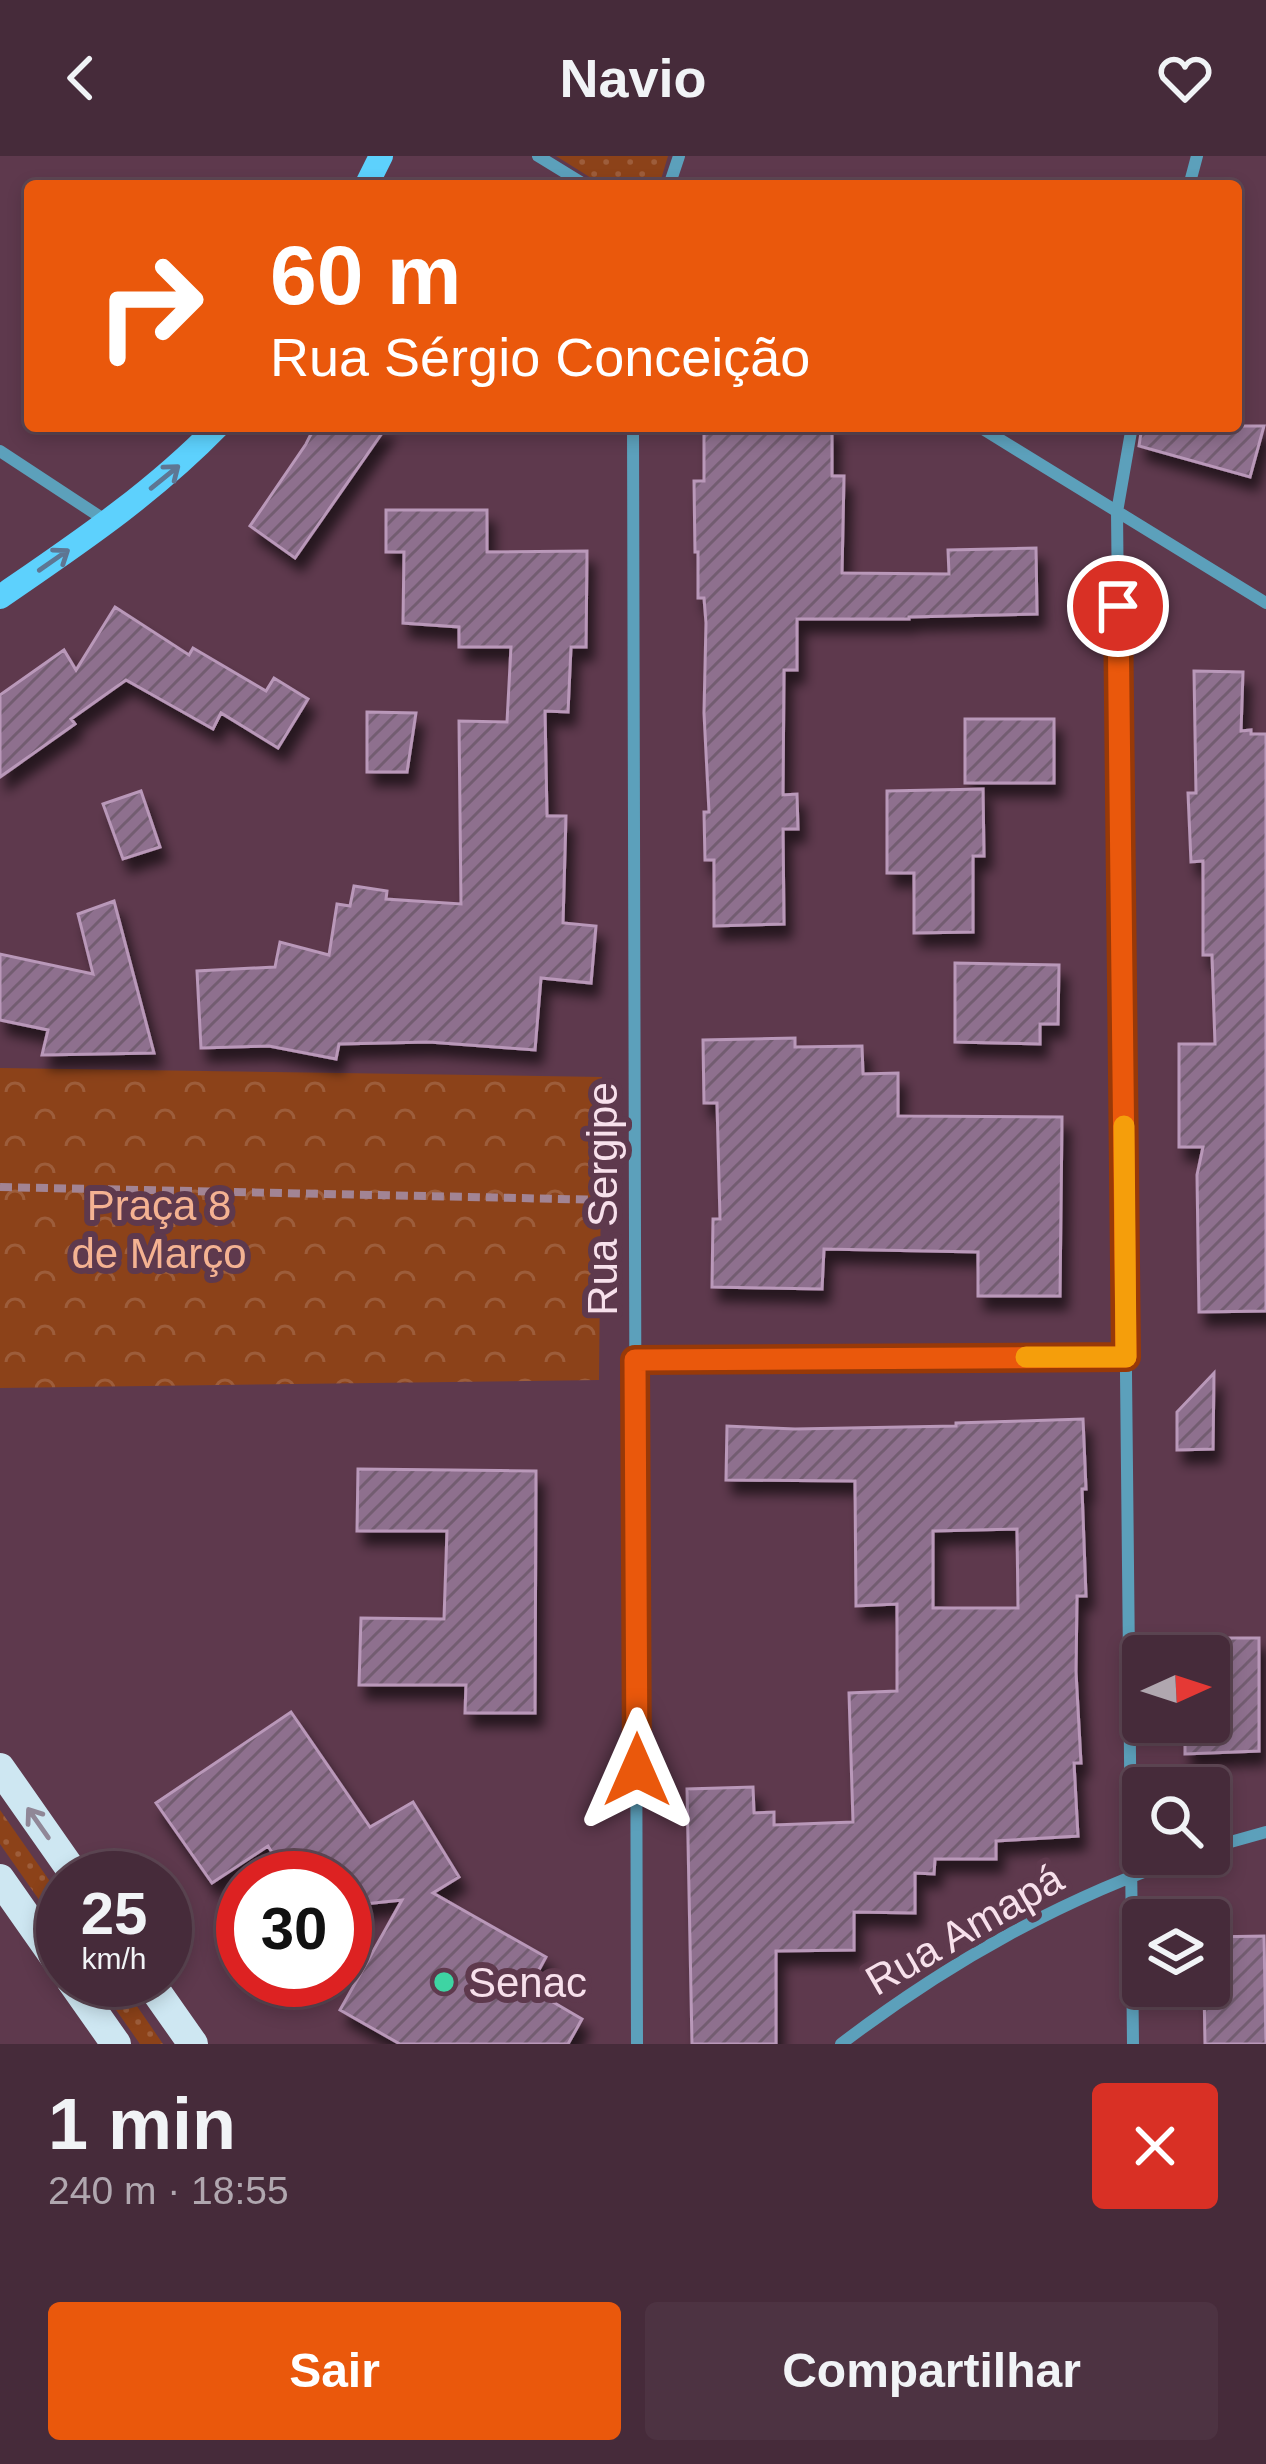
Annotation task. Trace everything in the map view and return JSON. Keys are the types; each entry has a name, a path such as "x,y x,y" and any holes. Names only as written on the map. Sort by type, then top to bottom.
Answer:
{"main road":[{"path":"0,597 108,522 212,432"},
{"path":"0,1768 58,1851"},
{"path":"0,1880 36,1931"},
{"path":"90,2007 116,2044"},
{"path":"167,2007 193,2044"}],"street":[{"path":"538,156 577,180"},
{"name":"Rua Sergipe","path":"633,432 638,2044"},
{"path":"988,432 1266,603"},
{"path":"1130,1767 1118,512 1131,432"},
{"path":"0,451 108,522"},
{"path":"635,1360 1126,1357"},
{"path":"1230,1843 1266,1832"},
{"path":"1131,1875 1133,2044"},
{"name":"Rua Amapá","path":"841,2044 966,1958 1027,1923 1131,1875"}],"path":[{"path":"0,1187 635,1200"}],"green space":[{"path":"556,156 668,156 661,180 594,180"},
{"name":"Praça 8 de Março","path":"0,1068 602,1077 599,1380 0,1388"},
{"path":"0,1810 36,1861 36,1895 0,1844"},
{"path":"114,2007 138,2007 163,2044 140,2044"}],"building":[{"path":"1242,426 1264,426 1250,477 1139,446 1141,432 1242,432"},
{"path":"312,432 383,432 295,558 250,526"},
{"path":"704,432 832,432 832,476 844,476 842,573 949,574 948,550 1036,548 1037,614 797,619 797,670 784,670 783,795 797,794 798,829 783,829 784,924 714,926 714,860 705,860 704,812 709,812 706,623 704,598 698,598 695,552 694,481 704,481"},
{"path":"386,510 487,510 487,552 587,551 586,647 571,647 568,712 545,711 547,816 566,816 563,923 596,926 591,983 541,978 535,1050 429,1042 339,1044 336,1059 269,1046 201,1048 197,971 275,967 280,942 329,955 337,904 350,906 354,886 387,891 386,899 461,904 459,721 507,722 511,647 459,647 459,627 403,623 404,552 386,552"},
{"path":"115,607 189,655 193,648 266,691 274,678 308,699 278,748 221,713 213,729 126,680 71,719 75,724 0,777 0,695 64,650 76,670"},
{"path":"1194,671 1243,672 1241,731 1266,734 1266,1311 1199,1312 1197,1175 1203,1147 1179,1147 1179,1044 1215,1044 1212,955 1203,955 1203,861 1191,862 1188,793 1196,793"},
{"path":"367,712 416,713 407,772 367,772"},
{"path":"965,719 1054,719 1054,783 965,783"},
{"path":"983,789 984,856 973,856 973,932 914,933 914,873 887,873 887,791"},
{"path":"141,791 160,847 123,859 103,804"},
{"path":"114,901 154,1053 42,1055 48,1030 0,1020 0,954 93,974 78,914"},
{"path":"955,963 1059,965 1058,1024 1040,1024 1040,1044 955,1042"},
{"path":"795,1038 795,1047 862,1046 863,1074 898,1073 898,1116 1062,1117 1060,1296 978,1296 978,1252 824,1249 822,1289 712,1287 713,1219 720,1219 717,1103 704,1103 703,1040"},
{"path":"1214,1373 1213,1449 1177,1450 1177,1412"},
{"path":"1083,1419 1086,1596 1077,1596 1081,1763 1074,1763 1078,1836 996,1841 996,1859 935,1859 934,1874 915,1873 915,1913 854,1912 854,1950 776,1951 776,2044 692,2044 687,1789 753,1787 754,1813 774,1812 774,1825 853,1822 849,1693 897,1691 897,1604 856,1606 855,1481 726,1480 727,1426 795,1429","holes":["1017,1529 1018,1608 933,1608 933,1531"]},
{"path":"358,1469 536,1471 535,1713 465,1713 466,1685 359,1685 361,1618 444,1619 447,1531 357,1531"},
{"path":"1230,1638 1259,1638 1259,1751 1185,1754 1185,1743 1230,1743"},
{"path":"291,1712 370,1827 413,1802 459,1877 433,1893 546,1957 529,1988 582,2019 568,2044 400,2044 340,2010 372,2007 372,1953 402,1900 372,1903 372,1851 271,1851 268,1846 260,1851 216,1851 216,1880 212,1883 156,1803"},
{"path":"1264,1936 1266,2044 1205,2044 1204,2007 1230,2007 1230,1937"}],"slow traffic":[{"path":"1026,1357 1126,1357 1124,1126"}],"place":[{"name":"Senac","path":"444,1982"}],"route":[{"path":"637,1770 635,1360 1126,1357 1118,606"}]}
